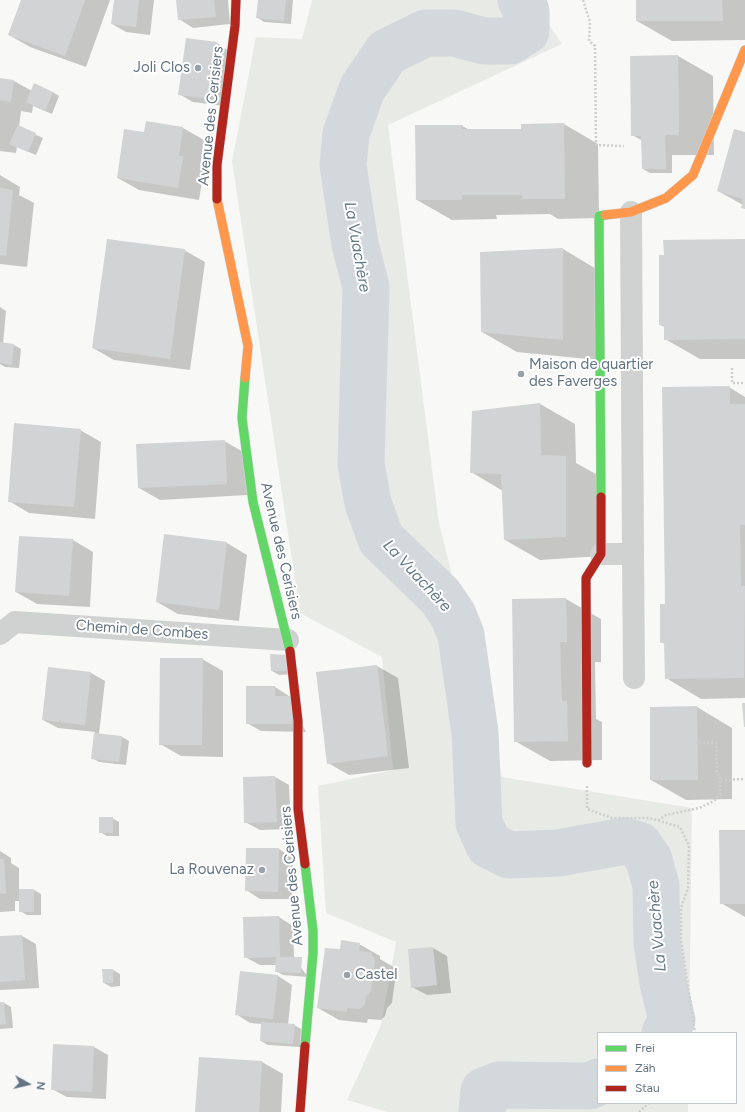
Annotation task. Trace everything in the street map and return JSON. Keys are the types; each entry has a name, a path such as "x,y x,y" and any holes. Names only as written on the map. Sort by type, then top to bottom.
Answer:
{"street":[{"name":"Avenue des Cerisiers","path":"236,0 235,26 219,151 217,202 248,346 242,418 253,502 288,640 298,721 298,809 313,931 313,953 300,1112"},
{"path":"587,764 586,578 601,554 599,216 631,212 666,198 693,175 745,50"},
{"path":"631,212 634,678"},
{"path":"601,554 633,554"},
{"name":"Chemin de Combes","path":"0,634 15,622 288,640"}],"path":[{"path":"584,0 590,22 588,41 595,46 596,145 624,146"},
{"path":"732,368 732,383 745,383"},
{"path":"658,821 666,815 699,808 714,801 720,794 720,780 717,772 716,743 698,743"},
{"path":"587,764 587,809 612,818 649,818 680,827 689,846 688,888 681,908 681,939 695,1032"},
{"path":"720,780 745,779"},
{"path":"639,1112 648,1104"}],"shaded area":[{"path":"312,0 532,0 562,44 388,125 439,523 502,777 692,808 689,1032 597,1032 597,1104 688,1104 688,1112 387,1112 347,1100 381,1025 396,942 326,913 318,786 393,770 382,657 300,613 232,161 256,37 302,39"}],"building":[{"path":"21,0 85,0 65,56 8,35"},
{"path":"114,0 139,0 136,27 111,24"},
{"path":"176,0 214,0 216,17 178,20"},
{"path":"258,0 286,0 284,21 256,18"},
{"path":"636,0 722,0 723,21 636,21"},
{"name":"Joli Clos","path":"186,38 217,42 210,99 178,95"},
{"path":"678,55 679,135 665,135 666,169 642,169 641,136 631,136 630,56"},
{"path":"0,78 14,80 11,102 0,100"},
{"path":"34,83 53,92 45,111 26,102"},
{"path":"146,121 183,127 179,156 183,156 178,188 117,178 124,129 144,132"},
{"path":"564,123 565,199 522,199 522,195 462,195 462,200 416,200 415,125 463,125 462,129 521,129 521,124"},
{"path":"18,125 36,133 28,152 9,144"},
{"path":"734,129 745,132 745,209 741,208 743,199 717,191"},
{"path":"0,188 13,190 6,256 0,255"},
{"path":"107,239 185,249 170,359 92,348"},
{"path":"745,239 745,339 664,340 664,325 659,325 659,255 664,255 663,240"},
{"path":"563,248 563,340 481,332 480,252"},
{"path":"0,342 14,344 12,365 0,363"},
{"path":"730,386 730,404 745,404 745,525 740,525 741,586 745,586 744,678 665,679 664,642 660,643 660,604 665,604 662,387"},
{"path":"540,403 541,455 566,456 566,537 504,540 501,474 470,473 472,411"},
{"path":"14,423 81,429 74,507 8,502"},
{"path":"225,440 227,484 138,488 136,444"},
{"path":"164,534 227,542 219,610 156,602"},
{"path":"19,536 73,539 69,596 15,592"},
{"path":"566,598 567,642 560,642 562,701 567,701 568,741 514,742 512,599"},
{"path":"270,654 288,655 287,671 271,671"},
{"path":"160,658 203,658 202,745 159,745"},
{"path":"377,665 388,756 327,764 316,672"},
{"path":"48,667 91,672 85,725 42,720"},
{"path":"246,686 275,686 275,696 293,696 292,724 246,724"},
{"path":"742,703 745,703 745,727 744,727"},
{"path":"697,706 698,780 650,780 650,707"},
{"path":"94,733 122,736 119,762 91,759"},
{"path":"275,776 277,822 244,823 243,777"},
{"path":"99,817 113,817 113,833 99,833"},
{"path":"719,830 745,830 745,904 720,904"},
{"name":"La Rouvenaz","path":"246,848 279,848 278,892 245,891"},
{"path":"0,859 4,859 6,893 0,894"},
{"path":"19,889 34,889 34,912 19,912"},
{"path":"279,916 280,957 302,957 301,973 275,972 276,957 244,958 243,917"},
{"path":"22,935 25,980 0,982 0,936"},
{"name":"Castel","path":"341,940 360,943 359,951 371,953 375,960 371,991 366,996 365,1004 360,1009 347,1008 347,1012 317,1008 325,948 340,949"},
{"path":"433,947 437,985 411,988 408,949"},
{"path":"102,969 113,969 113,983 103,983"},
{"path":"240,971 278,975 273,1019 235,1015"},
{"path":"0,1002 4,1002 6,1024 0,1025"},
{"path":"261,1022 295,1024 293,1044 260,1041"},
{"path":"53,1044 94,1046 92,1092 51,1090"},
{"path":"199,1057 262,1061 259,1112 195,1112"}],"waterway":[{"name":"La Vuachère","path":"521,0 526,11 526,31 510,41 484,41 454,33 426,33 387,52 362,89 346,134 343,165 355,244 366,287 361,464 368,503 381,539 440,596 453,615 461,635 475,733 479,823 489,845 509,855 558,853 625,841 639,845 649,860 656,886 657,943 663,983 672,1020 666,1032"},
{"name":"La Vuachère","path":"482,1112 484,1091 499,1085 590,1086 597,1082"}],"traffic: fast":[{"path":"601,497 599,216 605,215"},
{"path":"245,378 242,418 253,502 290,651"},
{"path":"305,864 313,931 313,953 305,1046"}],"traffic: slow":[{"path":"605,215 631,212 666,198 693,175 745,50"},
{"path":"217,199 248,346 245,378"}],"traffic: jam":[{"path":"217,199 217,165 235,26 236,0"},
{"path":"587,763 586,578 601,554 601,497"},
{"path":"290,651 298,721 298,809 305,864"},
{"path":"300,1112 305,1046"}],"place":[{"name":"Joli Clos","path":"198,68"},
{"name":"Maison de quartier des Faverges","path":"521,374"},
{"name":"La Rouvenaz","path":"262,870"},
{"name":"Castel","path":"347,975"}]}
